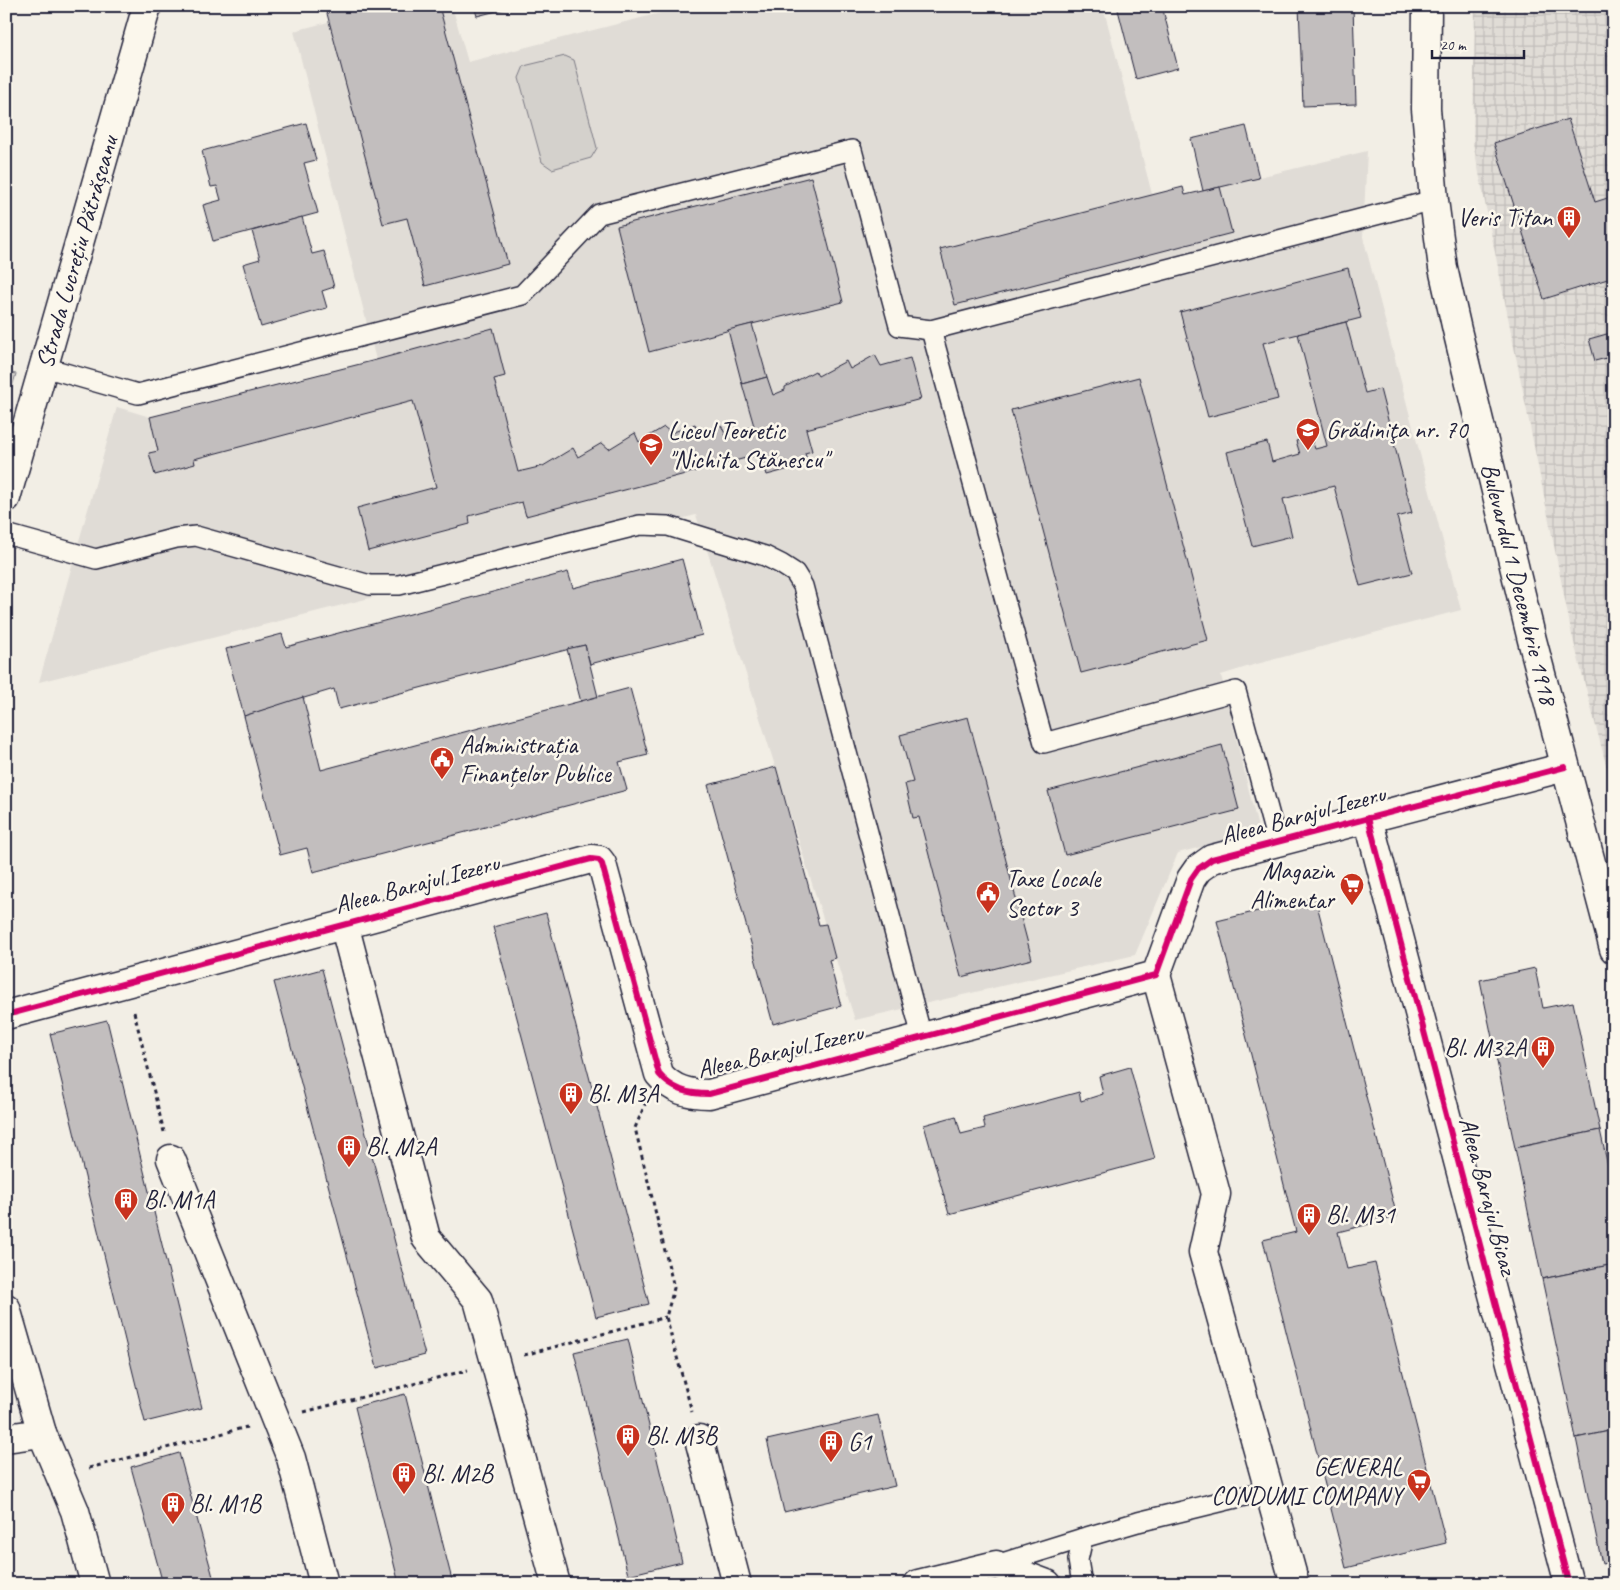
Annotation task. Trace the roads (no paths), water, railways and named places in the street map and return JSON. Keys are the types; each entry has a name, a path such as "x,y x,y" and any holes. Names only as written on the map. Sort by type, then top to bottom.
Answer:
{"street":[{"name":"Strada Lucrețiu Pătrășcanu","path":"6,498 147,6"},
{"name":"Bulevardul 1 Decembrie 1918","path":"1427,6 1426,109 1434,200 1443,268 1532,640 1614,949"},
{"name":"Aleea Barajul Iezeru","path":"6,1015 591,859 599,860 602,864 658,1074 665,1082 677,1089 694,1094 709,1094 1156,975 1191,879 1198,869 1212,859 1565,767"},
{"name":"Aleea Barajul Bicaz","path":"1368,818 1569,1584"},
{"path":"344,924 426,1238 478,1300 556,1584"},
{"path":"1156,975 1216,1194 1203,1252 1295,1584"},
{"path":"170,1159 291,1458 324,1584"},
{"path":"6,1308 42,1432 75,1511 95,1584"},
{"path":"6,1438 42,1432"},
{"path":"699,1439 737,1584"},
{"path":"918,1584 996,1565 1046,1584"}],"lane":[{"path":"44,367 138,394 522,295 600,214 852,150 899,326 932,330 1434,200"},
{"path":"932,330 1044,743 1236,691 1277,842"},
{"path":"6,534 96,560 176,538 196,536 370,585 386,586 399,585 640,525 668,526 765,556 781,564 795,573 803,586 922,1037"},
{"path":"996,1565 1138,1522 1269,1490"},
{"path":"1082,1584 1078,1560 1083,1538"}],"place":[{"name":"Veris Titan","path":"1569,239"},
{"name":"Grădiniţa nr. 70","path":"1308,451"},
{"name":"Liceul Teoretic \"Nichita Stănescu\"","path":"651,466"},
{"name":"Administrația Finanțelor Publice","path":"442,780"},
{"name":"Magazin Alimentar","path":"1352,906"},
{"name":"Taxe Locale Sector 3","path":"988,914"},
{"name":"Bl. M32A","path":"1543,1069"},
{"name":"Bl. M3A","path":"571,1115"},
{"name":"Bl. M2A","path":"349,1168"},
{"name":"Bl. M1A","path":"126,1221"},
{"name":"Bl. M31","path":"1309,1236"},
{"name":"Bl. M3B","path":"628,1457"},
{"name":"G1","path":"831,1463"},
{"name":"Bl. M2B","path":"404,1495"},
{"name":"GENERAL CONDUMI COMPANY","path":"1419,1502"},
{"name":"Bl. M1B","path":"173,1525"}]}
